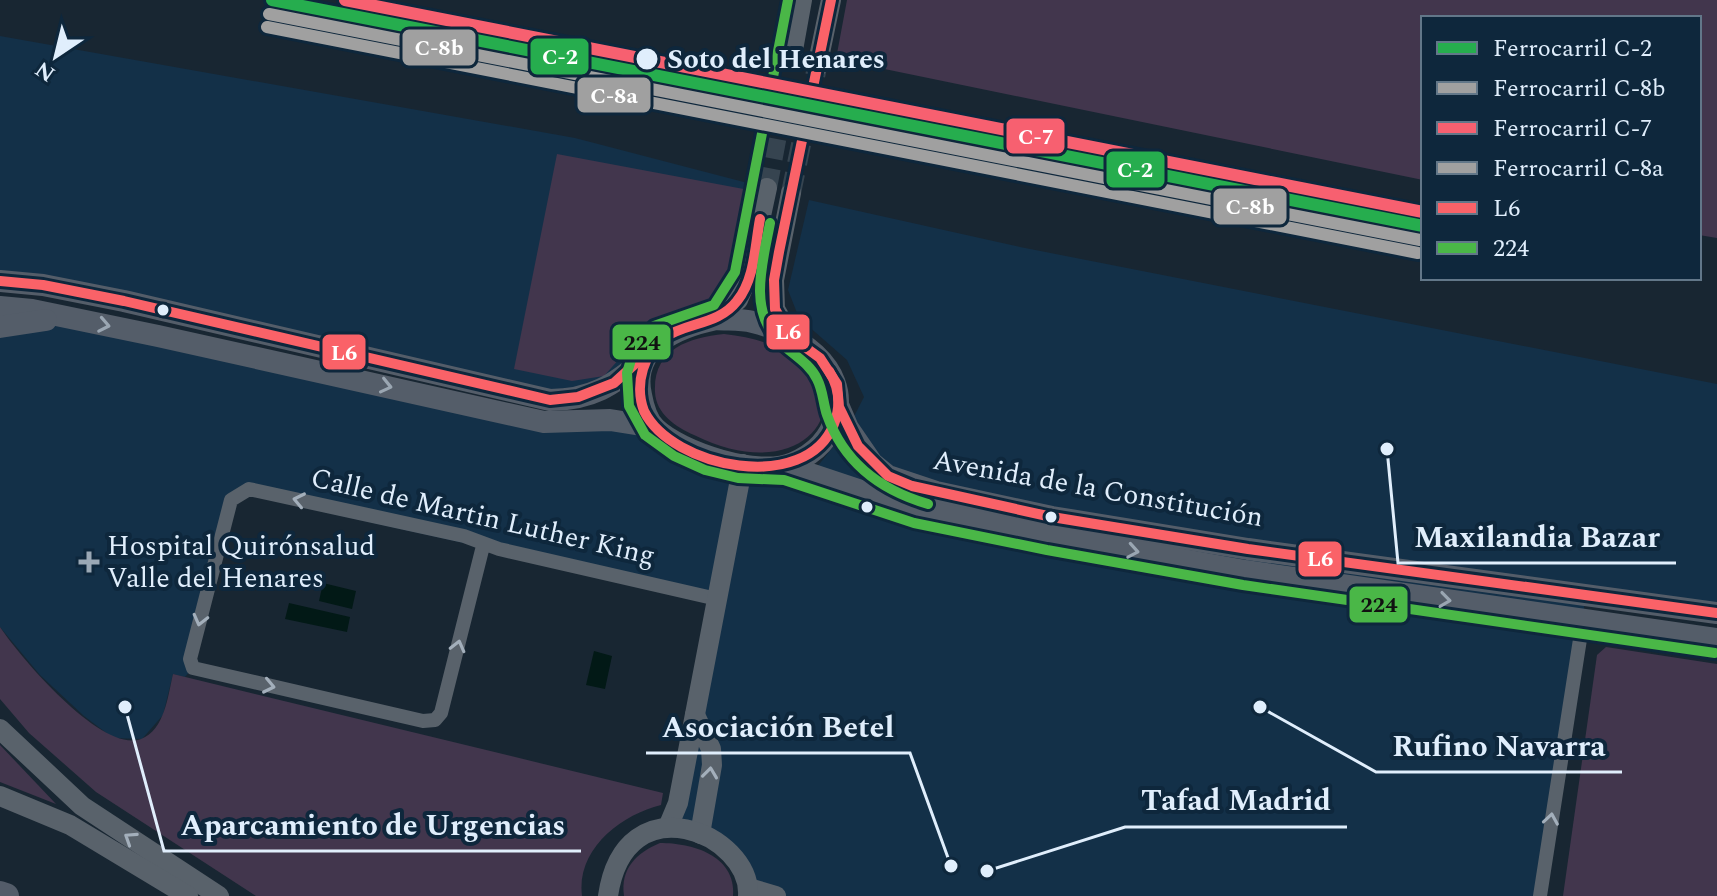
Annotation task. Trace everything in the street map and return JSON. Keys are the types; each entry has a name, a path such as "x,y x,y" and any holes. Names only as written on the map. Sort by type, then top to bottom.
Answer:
{"highway":[{"path":"0,894 6,896"}],"main road":[{"path":"0,281 43,285 124,301 550,400 576,400 599,393 618,382 662,338 683,326 716,319 752,322 791,337 820,358 837,384 839,407 834,426 823,443 806,458 786,466 743,464 686,447 654,427 610,420 544,422 74,319 0,307"},
{"path":"0,327 74,319"},
{"path":"644,359 639,385 644,410 654,427"},
{"name":"Avenida de la Constitución","path":"839,407 848,428 872,463 888,476 936,492 1052,517 1248,549 1717,613"},
{"name":"Avenida de la Constitución","path":"786,466 918,510 997,527 1245,571 1717,639"}],"street":[{"path":"791,61 802,0"},
{"path":"817,67 831,0"},
{"path":"716,319 738,300 748,276 767,188"},
{"path":"791,193 774,280 775,309 791,337"},
{"path":"668,827 678,803 743,464"},
{"name":"Calle de Martin Luther King","path":"483,546 441,713 435,720 423,721 193,668 190,659 231,500 249,489 464,536 483,546 717,599"},
{"path":"1540,896 1583,620"},
{"path":"695,715 711,749 712,765 700,834"},
{"path":"0,729 14,746 82,806 219,896"},
{"path":"0,796 70,825 188,896"},
{"path":"608,896 617,857 630,842 641,833 668,827 700,834 718,843 733,856 749,892 776,896"}],"shaded area":[{"path":"847,0 1717,0 1717,238 1701,235 1701,16 1421,16 1421,180 836,59"},
{"path":"0,36 575,138 767,188 738,300 576,400 0,281"},
{"path":"557,154 749,190 732,280 720,296 653,321 604,376 572,381 514,369"},
{"path":"809,200 1020,247 1717,384 1717,613 1586,595 1540,896 776,896 749,888 733,856 668,827 717,599 238,493 193,668 185,677 173,674 163,715 142,739 113,738 84,716 40,675 0,627 0,327 36,321 544,422 610,420 686,447 817,467 848,428 864,397 847,360 799,318 788,290"},
{"path":"724,334 775,346 808,367 823,392 822,417 807,438 780,450 741,451 687,432 663,413 655,392 656,377 666,356 686,343"},
{"path":"323,583 356,591 352,609 319,601"},
{"path":"289,603 350,617 347,632 285,619"},
{"path":"0,627 63,700 105,732 125,740 141,739 155,728 164,711 173,674 663,793 661,805 631,817 604,837 586,863 582,896 256,896 96,792 29,733 0,699"},
{"path":"1606,647 1717,664 1717,896 1563,896 1597,655"},
{"path":"594,651 612,656 605,689 586,685"},
{"path":"0,745 56,804 0,782"},
{"path":"660,843 698,849 720,861 732,882 733,896 624,896 627,870 637,857"}],"tunnel":[{"path":"767,188 791,61"},
{"path":"791,193 817,67"}],"rail line":[{"name":"C-2","path":"272,0 1421,226"},
{"name":"C-7","path":"345,0 1421,212"},
{"name":"C-8b","path":"269,14 1420,240"},
{"name":"C-8a","path":"267,27 1418,253"}],"transit line":[{"name":"224","path":"788,0 735,272 714,305 654,326 633,353 627,373 629,406 645,435 674,456 705,470 738,478 784,480 914,523 1047,550 1243,585 1715,653"},
{"name":"L6","path":"831,0 779,252 774,280 775,309 791,337 820,358 837,384 839,407 858,446 888,476 912,486 1052,517 1248,549 1717,613"},
{"name":"L6","path":"760,219 751,272 737,301 714,318 661,340 651,352 641,379 640,395 644,411 659,431 682,447 709,459 739,466 769,466 796,460 819,446 834,424 838,397 829,371"},
{"name":"224","path":"770,223 760,284 763,314 769,328 814,373 834,432 854,461 894,491 928,504"},
{"name":"L6","path":"0,281 43,285 124,301 550,400 578,397 614,383 668,334"}],"place":[{"name":"Soto del Henares","path":"647,59"},
{"name":"Maxilandia Bazar","path":"1387,449"},
{"name":"Hospital Quirónsalud Valle del Henares","path":"89,562"},
{"name":"Aparcamiento de Urgencias","path":"125,707"},
{"name":"Rufino Navarra","path":"1260,707"},
{"name":"Asociación Betel","path":"951,866"},
{"name":"Tafad Madrid","path":"987,871"}]}
